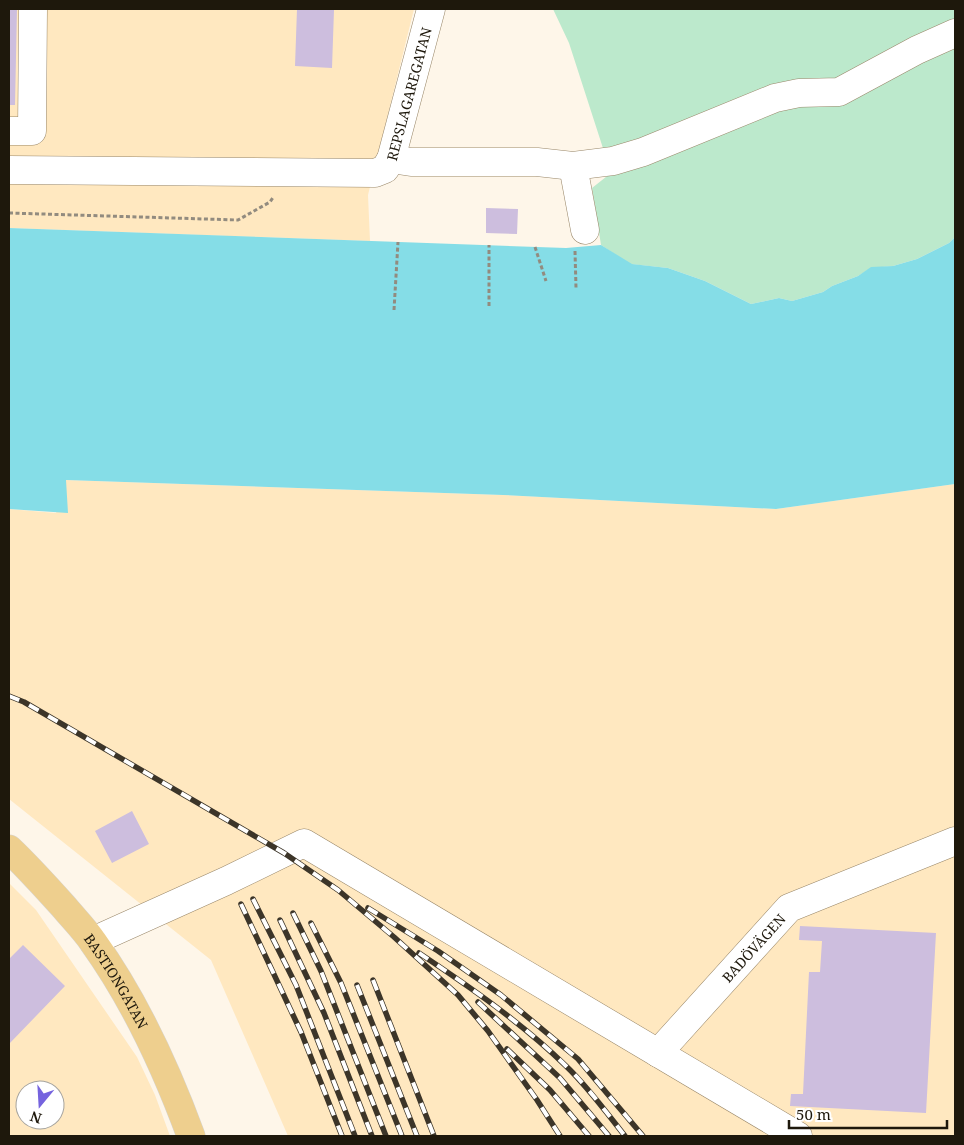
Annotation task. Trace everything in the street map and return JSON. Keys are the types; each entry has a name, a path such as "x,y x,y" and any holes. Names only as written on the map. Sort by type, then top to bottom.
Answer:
{"main road":[{"name":"BASTIONGATAN","path":"9,849 93,941 131,1001 159,1055 191,1136"}],"street":[{"path":"9,130 32,130 33,9"},
{"name":"REPSLAGAREGATAN","path":"9,170 375,173 385,169 391,159 431,9"},
{"path":"391,159 411,162 537,162 573,166 613,161 643,152 775,98 799,92 839,92 955,32"},
{"path":"573,166 580,239"},
{"name":"BADÖVÄGEN","path":"658,1053 789,908 955,841"},
{"path":"93,941 226,881 304,843 798,1136"}],"path":[{"path":"9,213 238,220 270,202 287,172"},
{"path":"576,288 580,239"},
{"path":"394,310 398,242"},
{"path":"489,245 489,306"},
{"path":"535,247 546,281"}],"shaded area":[{"path":"9,9 414,9 368,195 370,241 9,228"},
{"path":"65,480 503,495 776,509 955,484 955,1136 288,1136 211,960 9,799 9,509 56,513"},
{"path":"9,883 36,910 137,1057 155,1095 170,1136 9,1136"}],"green space":[{"path":"553,9 955,9 955,237 949,243 917,259 893,266 871,268 823,292 792,301 779,298 751,304 705,281 668,268 630,264 601,245 592,188 611,173 569,43"}],"water":[{"path":"9,228 566,248 601,245 632,264 668,268 705,281 751,304 779,298 792,301 823,292 832,286 858,276 871,267 893,266 917,259 949,243 955,237 955,484 776,509 503,495 66,480 68,513 9,509"}],"building":[{"path":"9,9 17,9 15,105 9,105"},
{"path":"297,9 334,10 332,68 295,66"},
{"path":"486,208 518,209 517,234 486,233"},
{"path":"132,811 149,844 112,863 95,831"},
{"path":"800,926 936,933 926,1113 790,1106 791,1094 803,1094 809,972 820,972 822,941 799,940"},
{"path":"23,945 65,986 9,1044 9,959"}],"railway":[{"path":"9,696 24,702 284,853 338,890 394,937 458,995 488,1031 560,1136"},
{"path":"253,899 296,985 355,1136"},
{"path":"241,904 301,1032 342,1136"},
{"path":"368,908 438,951 501,995 578,1059 643,1136"},
{"path":"293,913 321,971 386,1136"},
{"path":"280,920 324,1013 372,1136"},
{"path":"311,923 341,983 402,1136"},
{"path":"419,953 495,1006 549,1050 582,1082 625,1136"},
{"path":"373,980 434,1136"},
{"path":"357,985 417,1136"},
{"path":"478,1002 560,1078 609,1136"},
{"path":"507,1049 550,1090 589,1136"}]}
